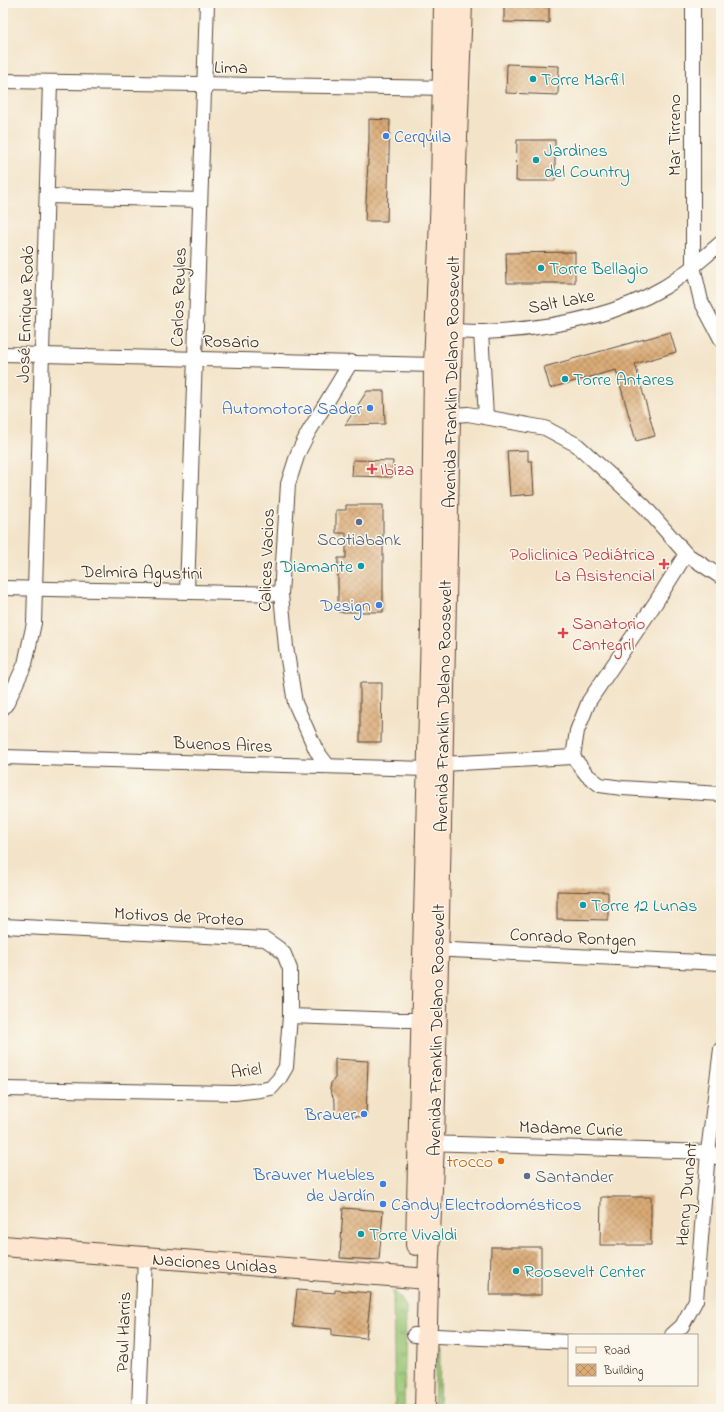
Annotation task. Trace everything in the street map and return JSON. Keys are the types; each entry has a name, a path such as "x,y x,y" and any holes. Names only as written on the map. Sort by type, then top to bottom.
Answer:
{"main road":[{"name":"Avenida Franklin Delano Roosevelt","path":"425,1409 421,1335 421,1278 431,950 450,88 444,3"},
{"name":"Avenida Franklin Delano Roosevelt","path":"450,88 462,3"},
{"name":"Avenida Franklin Delano Roosevelt","path":"442,416 434,365 444,331"},
{"name":"Naciones Unidas","path":"3,1246 421,1278"},
{"name":"Avenida Franklin Delano Roosevelt","path":"412,1409 421,1335"}],"street":[{"name":"Carlos Reyles","path":"187,592 207,3"},
{"name":"Mar Tirreno","path":"693,3 693,266 702,300 721,338"},
{"name":"Lima","path":"3,81 450,88"},
{"name":"José Enrique Rodó","path":"3,708 25,664 34,623 50,82"},
{"path":"47,196 200,200"},
{"name":"Salt Lake","path":"444,331 481,332 567,323 622,307 664,287 721,243"},
{"path":"481,332 486,417"},
{"name":"Rosario","path":"3,354 434,365"},
{"name":"Calices Vacios","path":"328,766 316,750 295,703 286,647 281,594 288,484 301,446 351,362"},
{"path":"442,416 468,414 545,428 577,445 645,507 686,554 721,577"},
{"path":"686,554 656,602 589,701 576,731 573,757 587,775 600,785 622,788 721,794"},
{"name":"Delmira Agustini","path":"3,588 281,594"},
{"name":"Buenos Aires","path":"3,758 328,766 434,767 573,757"},
{"name":"Motivos de Proteo","path":"3,926 265,939 284,954 290,969 290,1016"},
{"name":"Conrado Rontgen","path":"431,950 721,963"},
{"path":"290,1016 429,1020"},
{"name":"Ariel","path":"3,1089 235,1093 271,1088 286,1067 290,1016"},
{"name":"Henry Dunant","path":"673,1334 682,1326 696,1300 708,1152 721,1050"},
{"name":"Madame Curie","path":"426,1143 708,1152 721,1159"},
{"name":"Paul Harris","path":"139,1409 145,1257"},
{"path":"421,1335 568,1342"}],"green space":[{"path":"393,1291 399,1296 406,1307 404,1409 395,1409"},
{"path":"437,1345 440,1345 439,1409 434,1409 436,1347"}],"building":[{"path":"504,3 549,3 549,23 504,22"},
{"name":"Torre Marfil","path":"507,64 559,66 558,95 506,93"},
{"path":"369,119 390,120 387,221 365,221"},
{"name":"Jardines del Country","path":"517,140 555,140 555,181 516,181"},
{"name":"Torre Bellagio","path":"575,252 575,283 507,283 506,253"},
{"name":"Torre Antares","path":"670,332 676,352 635,364 655,436 636,441 616,370 550,388 544,367"},
{"name":"Automotora Sader","path":"367,391 384,391 385,424 345,425"},
{"path":"528,450 528,461 532,461 534,494 510,496 507,451"},
{"name":"Ibiza","path":"353,460 393,461 392,477 352,476"},
{"path":"346,505 383,505 383,612 338,612 338,558 346,558 346,533 336,533 336,510 346,510"},
{"path":"360,683 382,683 381,742 360,742"},
{"name":"Torre 12 Lunas","path":"557,891 608,892 608,920 557,919"},
{"path":"335,1059 368,1061 366,1117 335,1116 335,1102 330,1089 331,1083 335,1078"},
{"name":"Roosevelt Center","path":"601,1197 651,1197 651,1245 600,1245"},
{"name":"Torre Vivaldi","path":"343,1208 383,1211 379,1260 340,1258"},
{"name":"Roosevelt Center","path":"491,1247 541,1247 541,1295 490,1295"},
{"path":"297,1290 335,1293 335,1290 371,1293 366,1338 332,1335 332,1329 293,1326"}],"place":[{"name":"Torre Marfil","path":"533,79"},
{"name":"Cerquila","path":"386,136"},
{"name":"Jardines del Country","path":"536,160"},
{"name":"Torre Bellagio","path":"541,268"},
{"name":"Torre Antares","path":"565,379"},
{"name":"Automotora Sader","path":"370,408"},
{"name":"Ibiza","path":"372,469"},
{"name":"Scotiabank","path":"359,522"},
{"name":"Policlinica Pediátrica La Asistencial","path":"664,564"},
{"name":"Diamante","path":"361,566"},
{"name":"Design","path":"379,605"},
{"name":"Sanatorio Cantegril","path":"563,633"},
{"name":"Torre 12 Lunas","path":"583,905"},
{"name":"Brauer","path":"364,1114"},
{"name":"trocco","path":"501,1161"},
{"name":"Santander","path":"527,1176"},
{"name":"Brauver Muebles de Jardín","path":"383,1184"},
{"name":"Candy Electrodomésticos","path":"383,1204"},
{"name":"Torre Vivaldi","path":"361,1234"},
{"name":"Roosevelt Center","path":"516,1271"}]}
